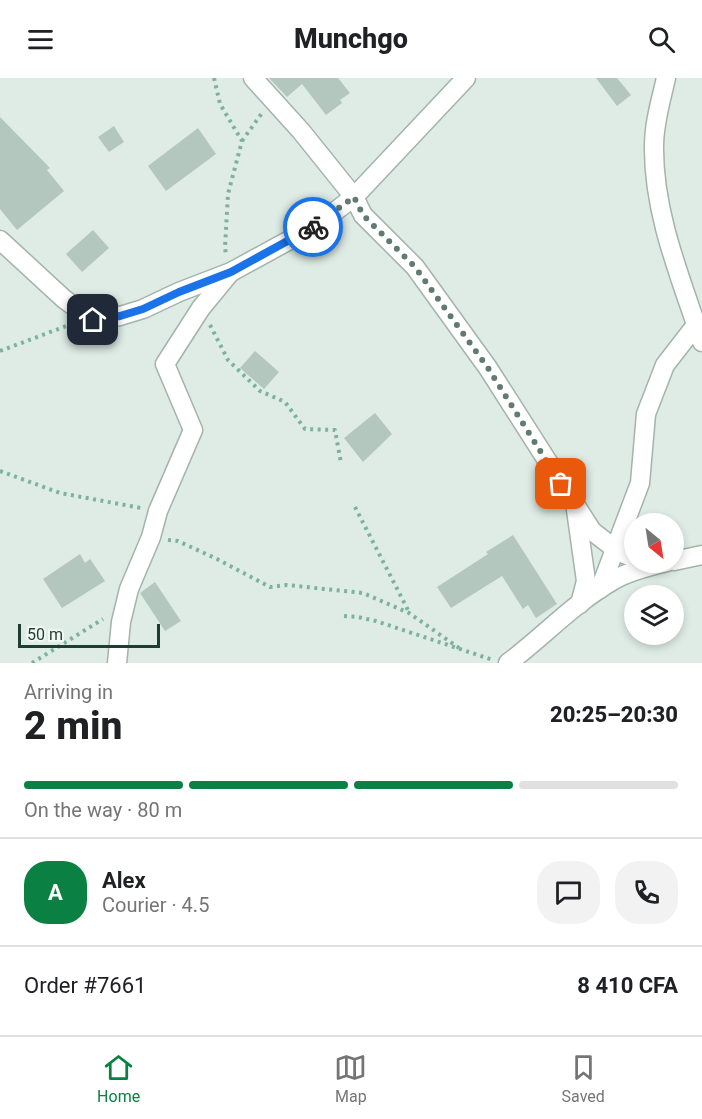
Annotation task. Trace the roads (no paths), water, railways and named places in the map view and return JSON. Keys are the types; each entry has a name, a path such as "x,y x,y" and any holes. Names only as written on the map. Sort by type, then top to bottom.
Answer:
{"street":[{"path":"253,78 354,197 363,215 415,267 482,359 592,531 624,553"},
{"path":"0,240 64,299 93,320 120,316 143,309 231,272 317,225 354,197 466,78"},
{"path":"600,589 640,483 646,414 665,365 699,333 662,214 655,182 653,144 666,78"},
{"path":"117,663 121,622 129,589 151,537 158,511 193,430 165,363 201,308 231,272"},
{"path":"576,505 586,581 580,604"},
{"path":"684,559 702,555"},
{"path":"502,662 600,589 615,579 631,573"}]}
